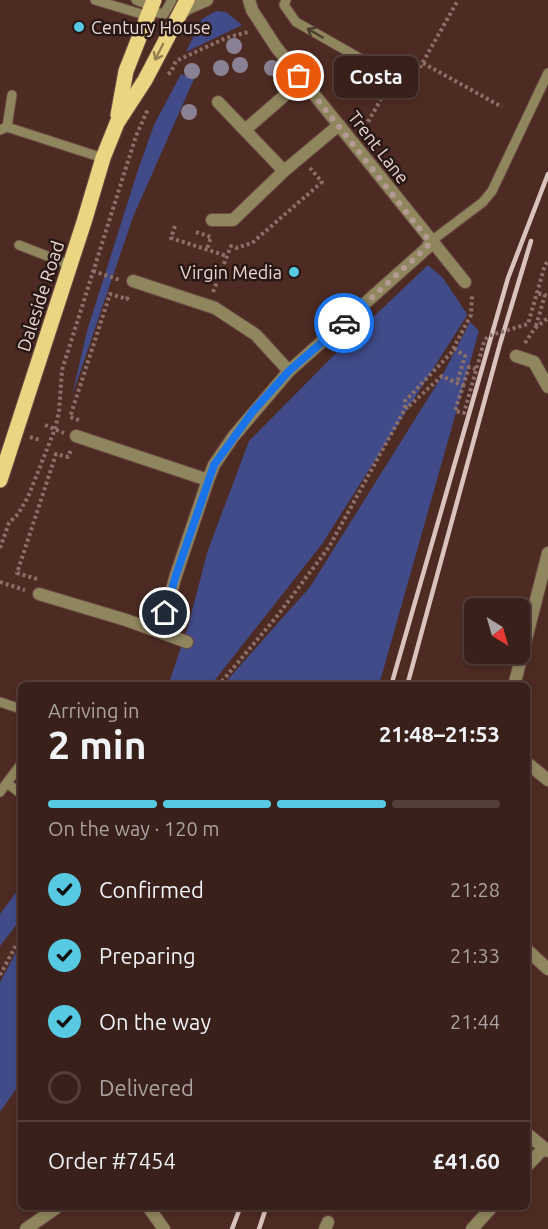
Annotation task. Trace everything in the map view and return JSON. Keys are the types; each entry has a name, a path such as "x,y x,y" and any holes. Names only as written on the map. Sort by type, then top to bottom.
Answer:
{"main road":[{"name":"Daleside Road","path":"0,480 103,158 117,123 145,80 187,0"},
{"name":"Daleside Road","path":"117,123 126,70 148,6"}],"street":[{"path":"175,22 186,9 207,0"},
{"name":"Trent Lane","path":"248,1 276,46 430,242 465,282"},
{"path":"245,130 284,96"},
{"path":"218,102 284,171"},
{"path":"212,220 233,220 284,171 339,125"},
{"path":"160,632 176,575 208,480 214,465 233,437 289,371 430,242"},
{"path":"133,281 215,308 256,335 289,371"},
{"path":"516,356 534,362 547,384"},
{"path":"76,436 208,480"},
{"path":"515,682 543,599 548,553"},
{"path":"39,594 187,642"},
{"path":"530,765 548,780"},
{"path":"530,953 548,969"},
{"path":"530,1136 546,1149 530,1163"},
{"path":"26,1229 53,1210"},
{"path":"150,1210 164,1229"},
{"path":"472,1229 489,1210"}],"lane":[{"path":"95,0 148,6 164,14 172,0"},
{"path":"286,0 285,5 296,22 384,72"},
{"path":"430,242 483,202 492,191 548,73"},
{"path":"12,95 3,128 103,158"},
{"path":"19,245 70,265"},
{"path":"0,702 18,708"},
{"path":"0,792 18,768"},
{"path":"7,783 18,792"}],"path":[{"path":"364,127 388,87 396,90 409,66 418,71 458,0"},
{"path":"176,61 226,38 247,33"},
{"path":"423,63 502,107"},
{"path":"164,76 171,72"},
{"path":"0,548 9,523 18,514 28,497 55,429 62,370 136,136 153,99"},
{"path":"208,305 231,246 236,248 252,243 322,182 308,165"},
{"path":"176,226 171,238 227,256"},
{"path":"196,232 211,237 207,249"},
{"path":"476,369 469,367 456,411 464,413 484,342 488,336 528,324 548,261"},
{"path":"93,271 115,279 133,281"},
{"path":"407,408 405,401 451,353 471,315 472,291 465,282"},
{"path":"516,356 535,328 545,295 536,293"},
{"path":"535,328 548,318"},
{"path":"454,348 465,356 457,383"},
{"path":"221,682 278,615 329,547 407,408 442,376 463,386"},
{"path":"0,582 39,594"},
{"path":"0,975 18,942"}],"shaded area":[{"path":"216,11 226,12 242,25 186,52 202,19"},
{"path":"181,74 194,79 133,217 72,396 87,331 138,170 154,125"},
{"path":"428,265 443,278 467,314 322,544 213,682 169,682 188,626 208,550 249,441 348,341"},
{"path":"470,322 479,331 380,682 226,682 310,587 442,376"},
{"path":"18,890 18,923 0,946 0,914"},
{"path":"18,949 18,1086 0,1112 0,982"}],"railway":[{"path":"392,682 508,278 548,174"},
{"path":"408,682 500,344 531,241"},
{"path":"232,1229 239,1210"},
{"path":"259,1229 265,1210"}],"way so far":[{"path":"299,76 430,242 344,323"}],"place":[{"name":"Century House","path":"79,27"},
{"name":"Costa","path":"299,76"},
{"name":"Virgin Media","path":"294,272"}],"route":[{"path":"165,613 214,465 253,411 289,371 344,323"}]}
